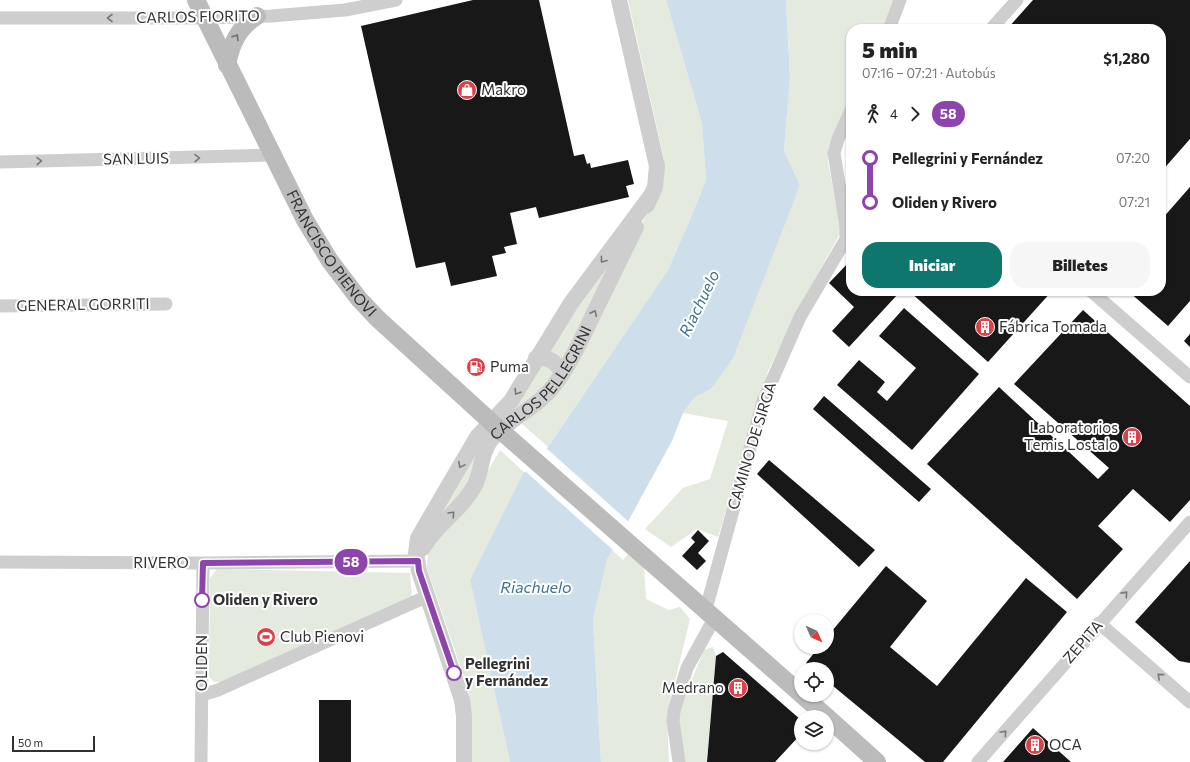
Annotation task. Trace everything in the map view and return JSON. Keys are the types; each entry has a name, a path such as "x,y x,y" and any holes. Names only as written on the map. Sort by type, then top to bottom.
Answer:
{"main road":[{"name":"FRANCISCO PIENOVI","path":"196,0 272,155 316,239 359,299 422,360 496,426 794,687"},
{"path":"227,65 229,52 237,35 249,21 257,16"},
{"name":"FRANCISCO PIENOVI","path":"811,702 819,710"},
{"name":"FRANCISCO PIENOVI","path":"834,723 877,762"}],"street":[{"name":"CARLOS FIORITO","path":"0,18 204,18 257,16 345,10 396,0"},
{"name":"CARLOS PELLEGRINI","path":"464,762 464,716 462,700 419,571 416,553 418,538 477,437 540,401 562,374 574,354 652,194 656,180 657,166 619,0"},
{"path":"891,24 900,0"},
{"path":"995,24 1017,0"},
{"name":"CAMINO DE SIRGA","path":"679,762 673,721 674,712 687,668 710,613 763,400 800,317 846,239 846,227 834,152 846,121"},
{"name":"SAN LUIS","path":"0,162 272,155"},
{"name":"CARLOS PELLEGRINI","path":"418,561 426,543 469,494 476,483 488,445 496,426 548,339 571,303 652,194"},
{"path":"1097,296 1190,378"},
{"name":"GENERAL GORRITI","path":"0,306 166,304"},
{"path":"548,339 552,346 558,351 566,354 574,354"},
{"path":"536,358 553,360 559,366 562,374"},
{"path":"452,481 452,488 459,495 464,496 469,494"},
{"name":"ZEPITA","path":"978,762 1099,623 1190,522"},
{"name":"RIVERO","path":"0,562 203,563 418,561"},
{"name":"OLIDEN","path":"201,762 203,563"},
{"path":"202,695 218,690 428,596"},
{"path":"1099,623 1190,702"}],"shaded area":[{"path":"628,0 666,0 702,124 706,180 668,270 548,447 521,423 579,352 664,179 664,159"},
{"path":"786,0 893,0 884,24 846,24 846,108 828,149 828,162 841,232 796,313 768,371 718,537 697,529 671,547 645,529 683,488 710,479 728,421 683,413 694,398 711,389 800,185 784,151 790,72"},
{"path":"652,194 574,354 509,423 481,468 416,553 418,538"},
{"path":"500,450 525,473 470,580 510,762 472,762 469,692 427,568 428,552 473,497"},
{"path":"612,550 623,560 629,553 644,567 646,599 669,610 680,607 690,619 667,714 669,762 601,762 593,620 607,560"},
{"name":"Club Pienovi","path":"217,569 410,573 412,597 223,682 214,682 209,677 210,578"},
{"path":"713,647 716,656 707,762 685,762 678,723 679,711 704,650"}],"water":[{"name":"Riachuelo","path":"666,0 786,0 790,76 784,151 800,185 733,358 711,389 694,398 683,413 672,441 607,560 593,620 601,762 510,762 470,580 523,474 548,447 668,270 706,180 702,124"}],"pier":[{"path":"545,447 629,522 614,551 524,470"}],"building":[{"name":"Makro","path":"473,0 539,0 574,156 584,154 587,164 590,163 591,168 628,160 634,184 626,186 629,197 539,218 536,207 510,213 517,244 504,247 506,253 492,256 497,276 451,286 445,262 416,268 361,26"},
{"path":"1033,0 1190,0 1190,139 1166,166 1166,24 1011,24"},
{"path":"1190,187 1190,301 1168,326 1134,296 1166,296 1166,214"},
{"path":"846,265 846,296 896,296 849,347 832,331 854,307 829,283"},
{"name":"Fábrica Tomada","path":"915,296 1047,296 988,362"},
{"path":"904,308 979,374 912,450 837,385 859,360 885,382 877,392 887,401 916,368 879,336"},
{"path":"1083,310 1190,406 1190,500 1170,522 1133,489 1098,526 1123,549 1077,599 927,464 999,387 1098,479 1109,468 1014,384"},
{"path":"1190,334 1190,347 1184,341"},
{"path":"824,396 931,489 919,502 813,409"},
{"path":"769,460 875,550 859,567 757,474"},
{"path":"698,530 709,541 698,553 706,561 697,570 682,556 695,542 691,538"},
{"path":"1190,561 1190,663 1179,661 1135,622"},
{"path":"886,566 927,601 890,647 937,686 1026,578 1067,612 943,762 925,762 834,687 834,662 807,662 813,654 834,654 834,629"},
{"name":"Medrano","path":"723,652 794,714 794,742 775,762 707,762 716,656"},
{"path":"319,700 351,700 351,762 319,762"},
{"name":"OCA","path":"1033,728 1071,762 1003,762"}],"bus line":[{"name":"58","path":"202,600 203,563 418,561 419,571 454,673"}],"place":[{"name":"Makro","path":"467,90"},
{"name":"Fábrica Tomada","path":"985,327"},
{"name":"Puma","path":"476,367"},
{"name":"Laboratorios Temis Lostalo","path":"1132,437"},
{"name":"Oliden y Rivero","path":"202,600"},
{"name":"Club Pienovi","path":"266,637"},
{"name":"Pellegrini y Fernández","path":"454,673"},
{"name":"Medrano","path":"738,688"},
{"name":"OCA","path":"1035,745"}]}
